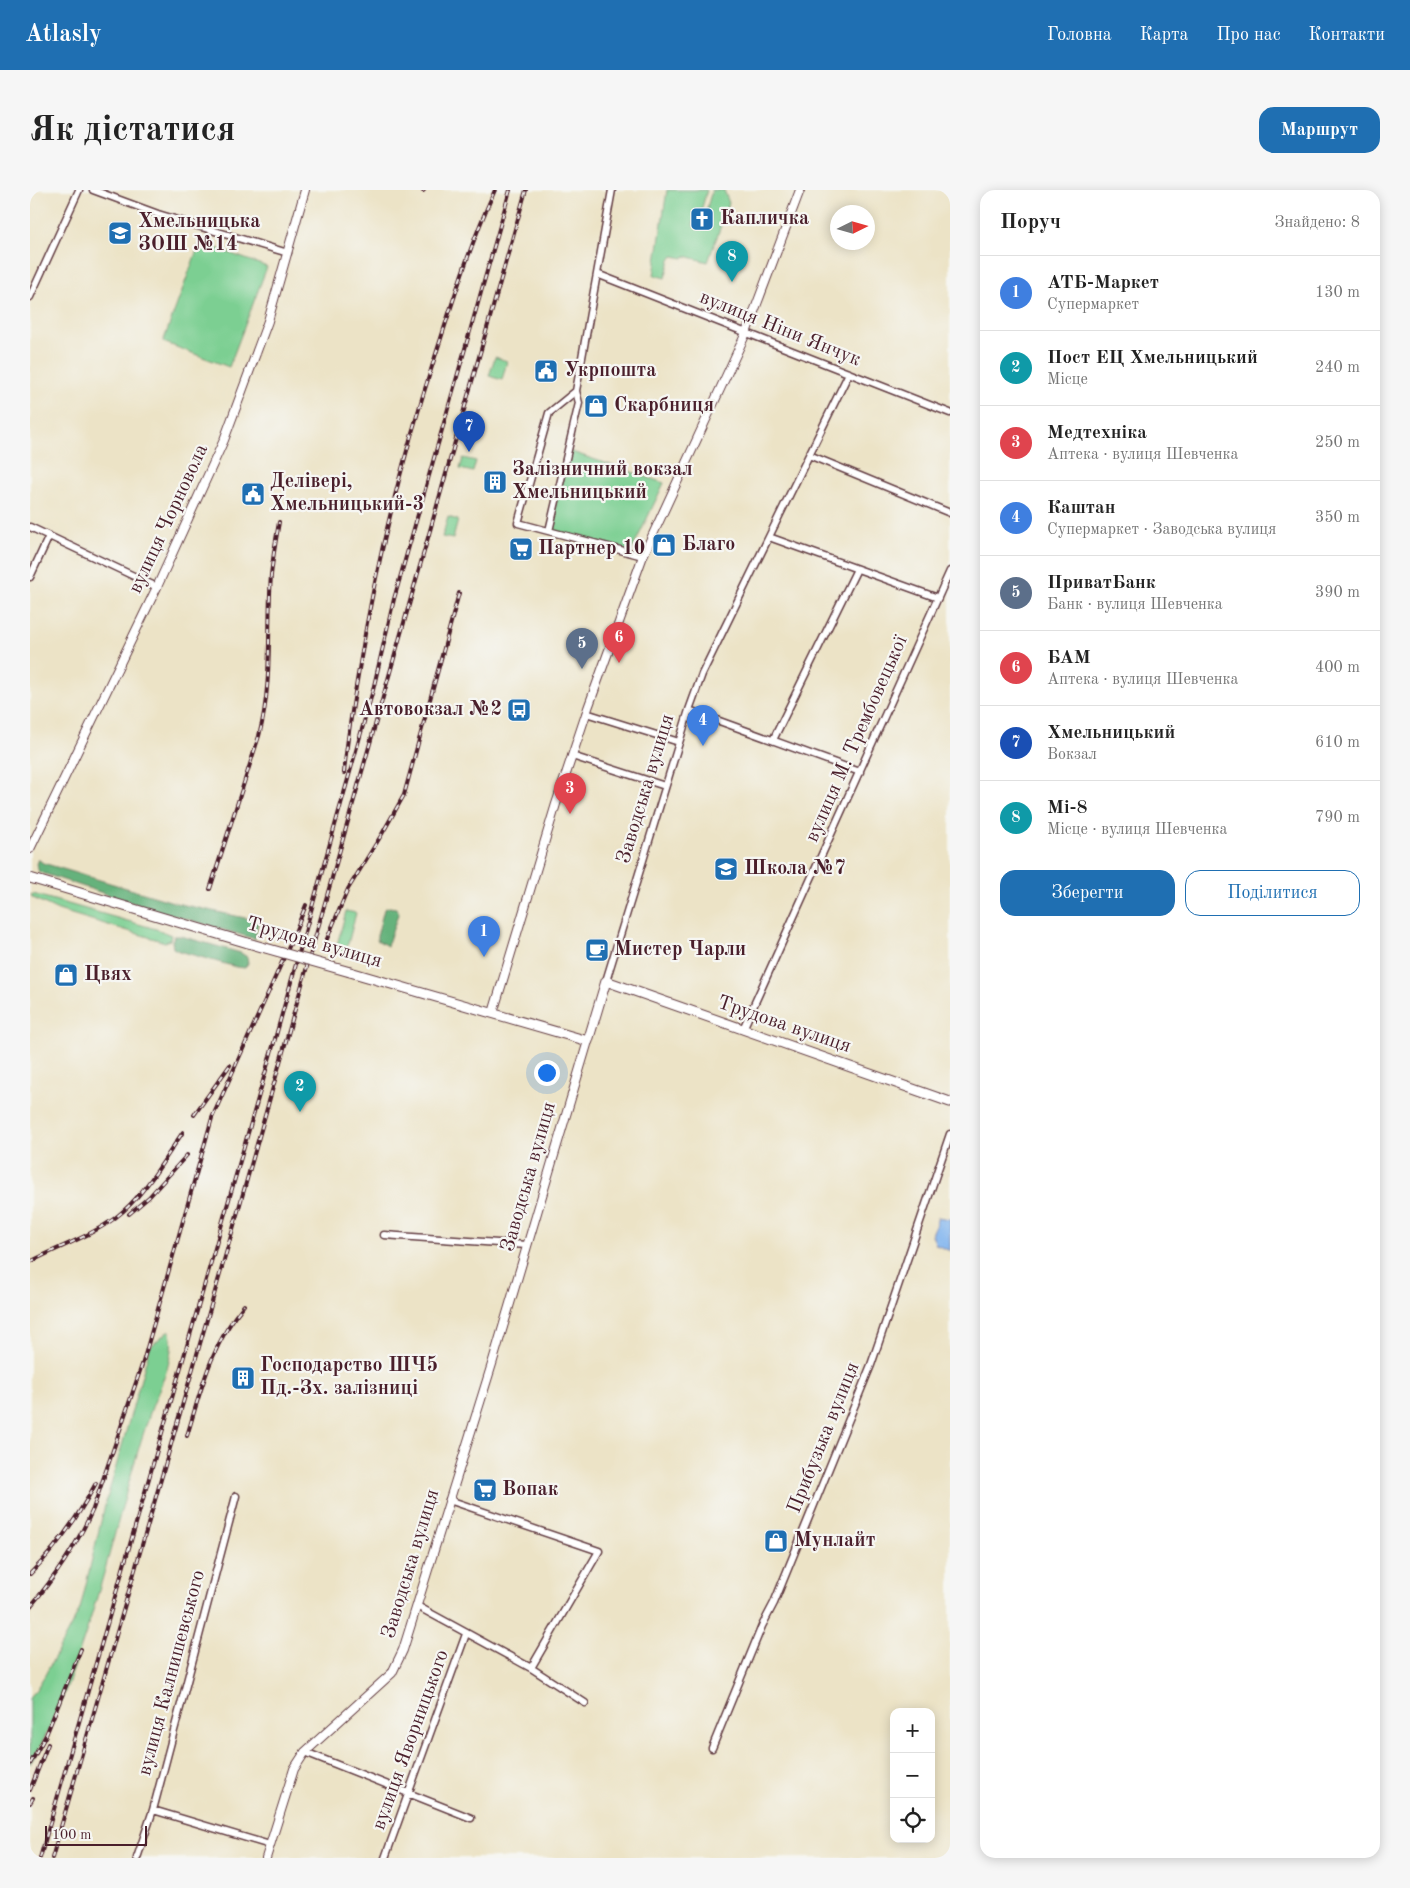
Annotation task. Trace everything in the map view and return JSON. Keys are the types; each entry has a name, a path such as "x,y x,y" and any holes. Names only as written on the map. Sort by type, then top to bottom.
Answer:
{"main road":[{"name":"Трудова вулиця","path":"30,878 588,1041"},
{"name":"Трудова вулиця","path":"606,981 950,1102"},
{"name":"Заводська вулиця","path":"588,1041 606,981"}],"street":[{"path":"30,297 79,190"},
{"path":"93,190 158,214 288,254"},
{"name":"вулиця Чорновола","path":"30,849 157,587 239,404 268,321 306,190"},
{"path":"549,531 579,403 576,391 612,190"},
{"path":"493,1013 586,713 643,556 746,333 800,190"},
{"name":"вулиця Ніни Янчук","path":"597,274 950,413"},
{"name":"Заводська вулиця","path":"606,981 665,786 702,674 849,373"},
{"path":"576,391 549,412 518,523 643,556"},
{"path":"809,455 950,513"},
{"path":"30,527 157,587"},
{"path":"30,577 49,536"},
{"path":"769,537 938,598"},
{"path":"773,740 857,569"},
{"name":"вулиця М. Трембовецької","path":"743,1029 950,572"},
{"path":"689,710 860,772"},
{"path":"586,713 679,742"},
{"path":"572,756 665,786"},
{"name":"Заводська вулиця","path":"266,1858 294,1769 305,1752 392,1673 403,1650 588,1041"},
{"name":"Прибузька вулиця","path":"712,1748 774,1603 871,1365 950,1134"},
{"path":"384,1235 527,1245"},
{"name":"вулиця Калнишевського","path":"137,1858 153,1810 236,1496"},
{"path":"449,1500 599,1550 531,1668"},
{"path":"417,1606 531,1668 585,1703"},
{"name":"вулиця Яворницького","path":"385,1858 466,1634"},
{"path":"305,1752 471,1818"},
{"path":"153,1810 270,1845"}],"green space":[{"path":"667,190 707,190 700,215 695,219 693,225 696,229 701,229 712,190 724,190 729,203 708,262 685,256 684,258 673,256 665,278 654,275"},
{"path":"200,242 267,267 229,367 163,342"},
{"path":"495,357 507,361 502,380 489,376"},
{"path":"569,451 664,483 631,552 549,531"},
{"path":"463,458 476,461 473,472 460,469"},
{"path":"448,517 458,520 453,539 442,537"},
{"path":"38,859 43,863 180,904 250,919 258,922 255,939 142,906 39,872 36,864"},
{"path":"31,895 156,929 171,935 170,940 165,942 58,910 33,898"},
{"path":"389,907 396,908 399,912 387,946 377,940 377,936 384,909"},
{"path":"346,911 356,913 348,944 341,952 336,949"},
{"path":"174,936 181,936 241,953 247,957 248,963 245,968 236,967 179,951 173,948 172,941"},
{"path":"169,1330 171,1349 169,1360 141,1440 90,1620 58,1709 45,1738 30,1764 30,1699 80,1609 104,1509 150,1347"}],"water":[{"path":"938,1217 950,1219 950,1251 936,1245 932,1235"}],"railway":[{"path":"344,773 350,721 373,590 401,473 455,294 495,190"},
{"path":"40,1858 275,1039 373,690 394,599 510,190"},
{"path":"52,1858 233,1229 526,190"},
{"path":"210,889 259,736 263,716 268,676 271,575 279,522"},
{"path":"324,946 348,889 404,795 459,593"},
{"path":"30,1607 65,1560 93,1509 143,1362 212,1118 306,905"},
{"path":"194,1115 230,1065"},
{"path":"30,1262 95,1231 115,1218 144,1189 183,1132"},
{"path":"129,1214 149,1197 187,1155"},
{"path":"187,1436 209,1367 224,1335 244,1305"},
{"path":"30,1574 66,1531 96,1483"},
{"path":"30,1764 46,1735 81,1649"},
{"path":"30,1790 48,1744"},
{"path":"30,1803 33,1798"}],"place":[{"name":"Капличка","path":"702,219"},
{"name":"Хмельницька ЗОШ №14","path":"120,233"},
{"name":"Mi-8","path":"732,282"},
{"name":"Укрпошта","path":"546,371"},
{"name":"Скарбниця","path":"596,406"},
{"name":"Хмельницький","path":"469,452"},
{"name":"Залізничний вокзал Хмельницький","path":"495,482"},
{"name":"Делівері, Хмельницький-3","path":"253,494"},
{"name":"Благо","path":"664,545"},
{"name":"Партнер 10","path":"521,549"},
{"name":"БАМ","path":"619,663"},
{"name":"ПриватБанк","path":"582,669"},
{"name":"Автовокзал №2","path":"519,710"},
{"name":"Каштан","path":"703,746"},
{"name":"Медтехніка","path":"570,814"},
{"name":"Школа №7","path":"726,869"},
{"name":"Мистер Чарли","path":"597,950"},
{"name":"АТБ-Маркет","path":"484,957"},
{"name":"Цвях","path":"66,975"},
{"name":"Пост ЕЦ Хмельницький","path":"300,1112"},
{"name":"Господарство ШЧ5 Пд.-Зх. залізниці","path":"243,1378"},
{"name":"Вопак","path":"485,1490"},
{"name":"Мунлайт","path":"776,1541"}]}
